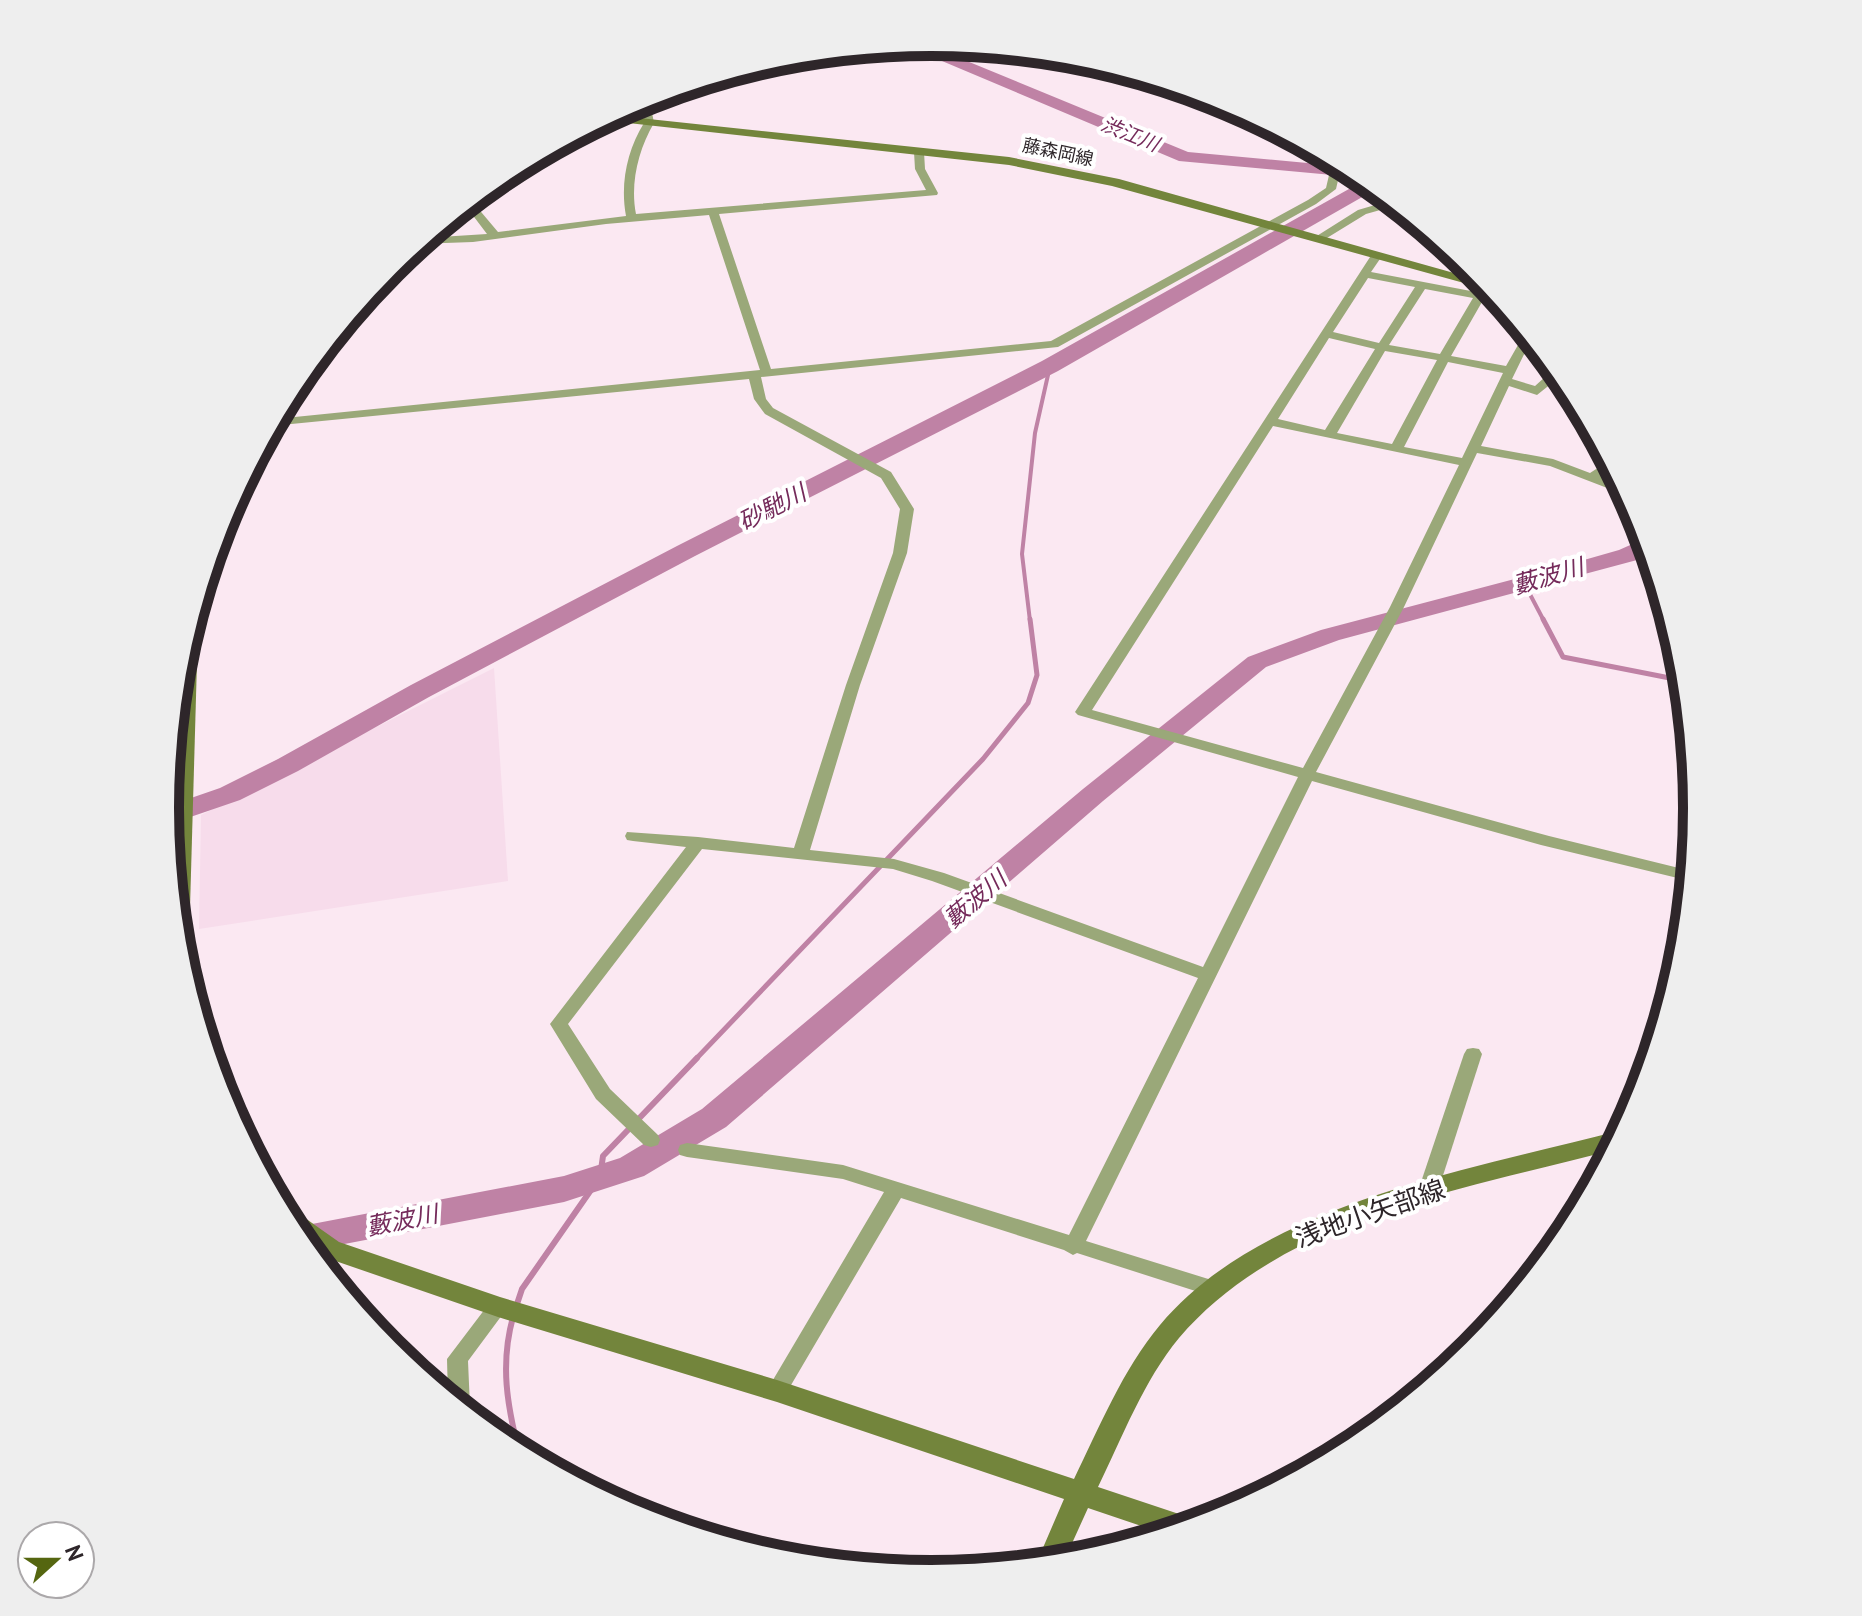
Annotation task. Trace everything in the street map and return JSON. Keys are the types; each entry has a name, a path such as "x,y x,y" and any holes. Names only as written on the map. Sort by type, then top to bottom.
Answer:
{"main road":[{"name":"藤森岡線","path":"627,120 1051,168 1318,239 1472,286"},
{"path":"181,863 185,715"},
{"name":"浅地小矢部線","path":"1054,1550 1081,1491 1140,1379 1169,1332 1211,1288 1274,1247 1322,1223 1603,1144"},
{"path":"330,1255 777,1391 1167,1522"}],"street":[{"path":"632,219 628,199 630,174 641,136 649,123 647,111"},
{"path":"437,241 466,241 632,219 933,193 920,169 919,152"},
{"path":"286,422 1054,344 1331,189 1334,174"},
{"path":"1318,239 1362,212 1382,206"},
{"path":"474,210 495,236"},
{"path":"713,212 760,375 760,399 769,411 886,475 907,509 900,553 853,685 801,852"},
{"path":"1376,256 1083,712 1547,841 1680,873"},
{"path":"1364,274 1422,285 1475,289"},
{"path":"1329,435 1422,285"},
{"path":"1396,449 1444,358 1481,296"},
{"path":"1325,334 1444,358 1508,376 1537,391 1549,380"},
{"path":"1073,1247 1307,775 1397,607 1523,344"},
{"path":"1270,421 1465,462"},
{"path":"1472,448 1553,463 1609,484"},
{"path":"1592,477 1602,470"},
{"path":"633,836 894,864 1208,975"},
{"path":"651,1140 621,1115 603,1094 559,1024 698,842"},
{"path":"1428,1191 1473,1054"},
{"path":"687,1150 701,1155 843,1172 1211,1288"},
{"path":"777,1391 897,1187"},
{"path":"458,1393 457,1359 498,1307"}],"shaded area":[{"path":"494,668 508,881 199,929 201,815"}],"waterway":[{"name":"渋江川","path":"942,56 1185,157 1330,171"},
{"name":"砂馳川","path":"179,811 230,794 288,765 420,691 686,551 1050,366 1360,191"},
{"path":"1030,621 1022,554 1035,433 1050,366"},
{"name":"藪波川","path":"313,1236 564,1189 632,1167 714,1118 1093,795 1257,662 1330,635 1565,573 1637,550"},
{"path":"1524,583 1544,621"},
{"path":"695,1060 983,759 1028,703 1037,675 1030,619"},
{"path":"1543,619 1563,657 1672,678"},
{"name":"藪波川","path":"516,1307 522,1289 600,1177 603,1156 697,1058"},
{"path":"513,1317 506,1368 515,1434"}]}
